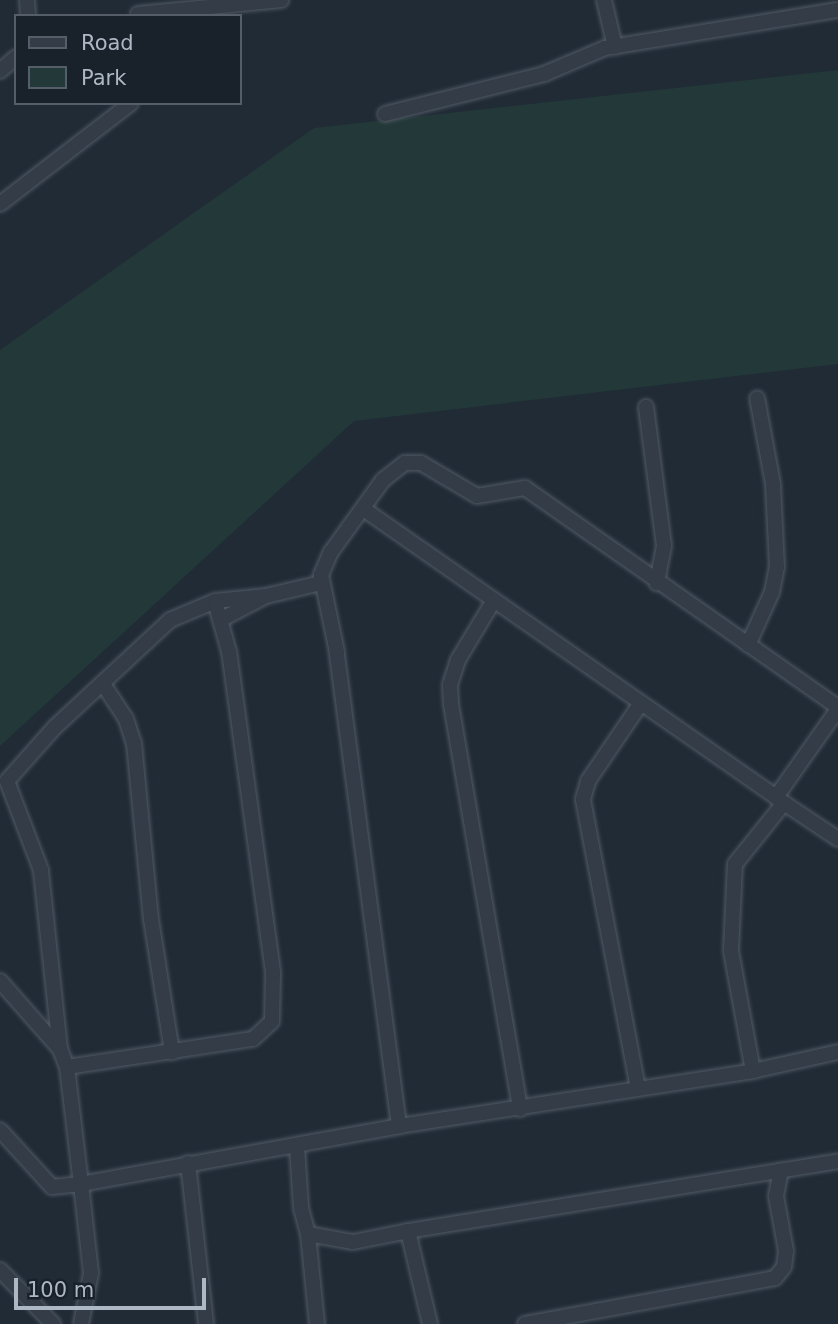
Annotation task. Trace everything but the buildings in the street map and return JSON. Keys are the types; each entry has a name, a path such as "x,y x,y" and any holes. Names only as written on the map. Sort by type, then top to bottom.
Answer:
{"street":[{"path":"138,10 281,0"},
{"path":"604,0 615,47"},
{"path":"385,114 544,74 615,47 838,10"},
{"path":"0,71 14,59"},
{"path":"0,204 128,105"},
{"path":"748,645 772,592 777,568 773,484 757,398"},
{"path":"646,407 664,547 657,583"},
{"path":"398,1126 337,652 321,583 331,552 365,510 383,480 405,463 421,463 477,496 495,495 520,487 838,708 780,800 740,853 732,895 731,951 753,1071"},
{"path":"365,510 838,839"},
{"path":"80,1324 92,1272 67,1067 60,1049 41,870 7,781 55,727 170,620 215,601 266,596 321,583"},
{"path":"220,620 266,596"},
{"path":"494,600 453,672 451,704 520,1109"},
{"path":"67,1067 253,1039 263,1034 274,1014 273,972 229,652 215,601"},
{"path":"103,684 126,719 134,743 151,919 172,1052"},
{"path":"638,1088 583,799 588,781 641,703"},
{"path":"0,981 60,1049"},
{"path":"0,1130 52,1187 297,1147 398,1126 753,1071 838,1052"},
{"path":"297,1147 317,1324"},
{"path":"308,1234 353,1242 838,1161"},
{"path":"188,1163 206,1324"},
{"path":"525,1324 775,1278 784,1267 786,1251 776,1196 781,1170"},
{"path":"408,1231 430,1324"},
{"path":"0,1270 52,1324"}],"green space":[{"path":"838,70 838,364 354,421 0,746 0,350 314,128"}]}
